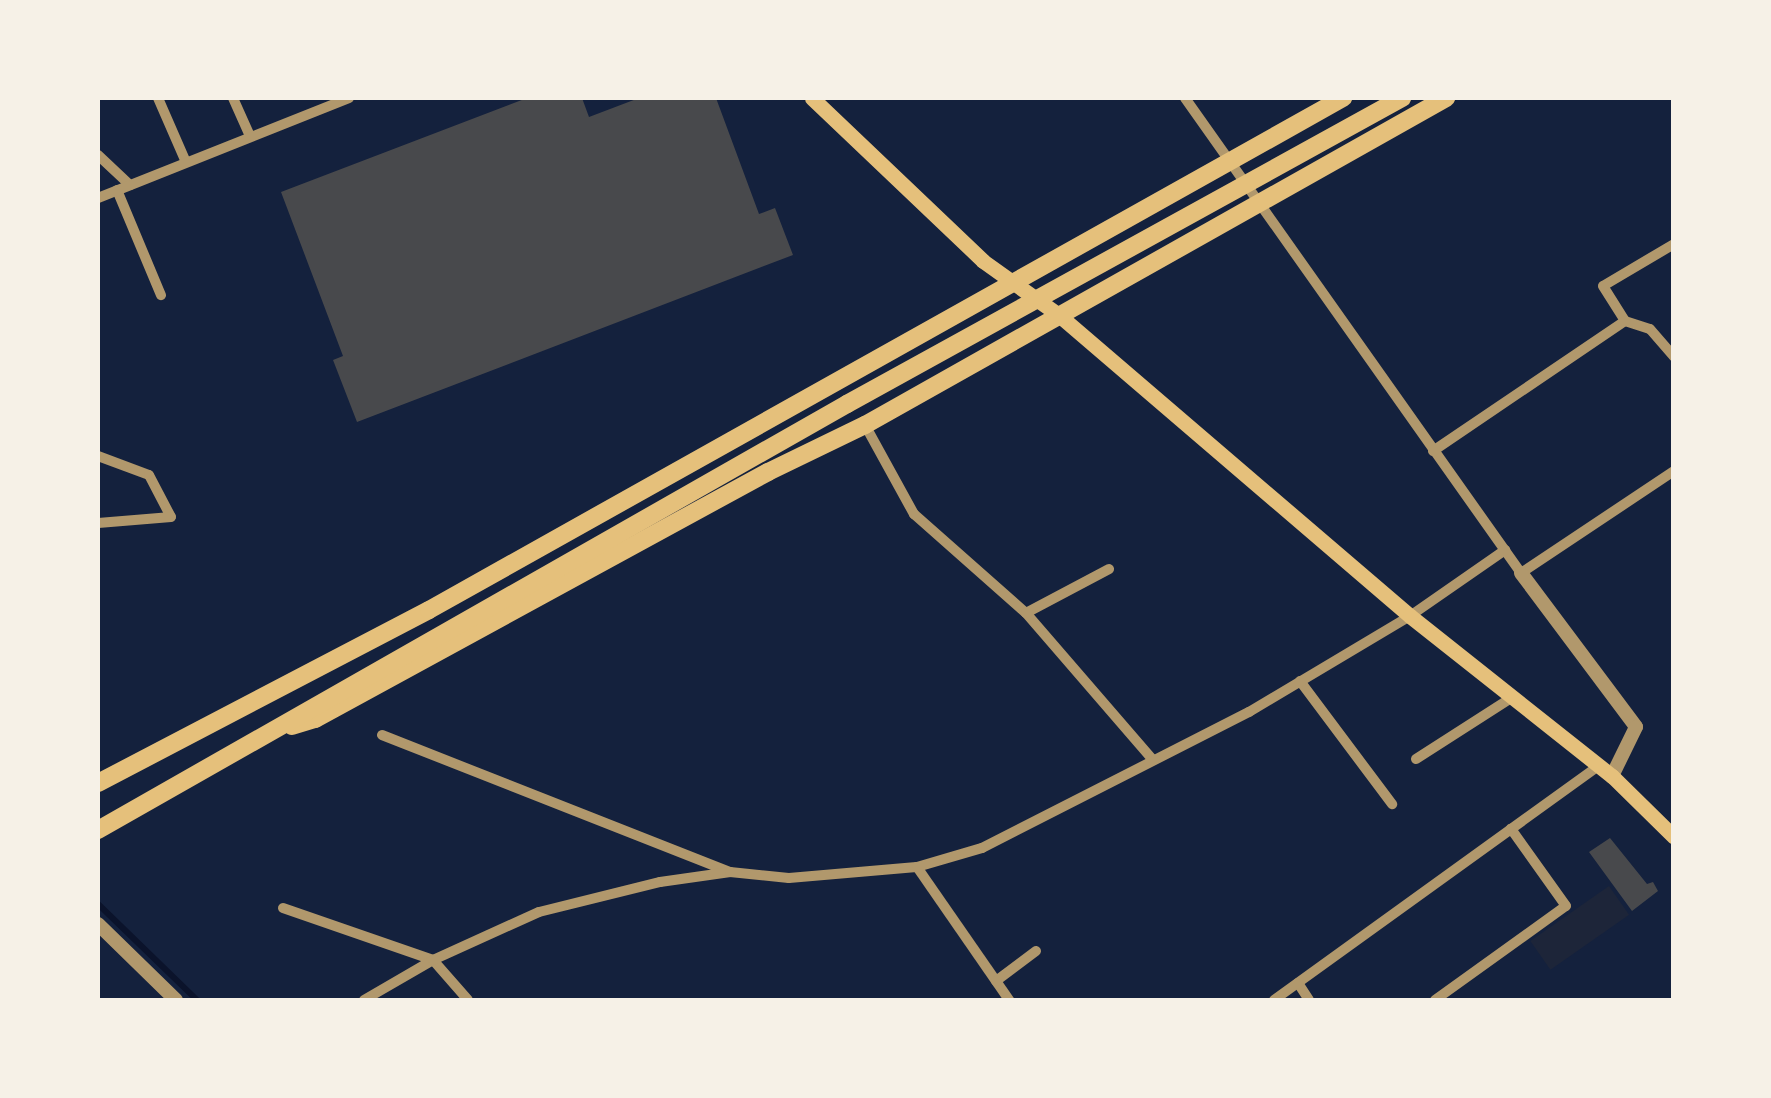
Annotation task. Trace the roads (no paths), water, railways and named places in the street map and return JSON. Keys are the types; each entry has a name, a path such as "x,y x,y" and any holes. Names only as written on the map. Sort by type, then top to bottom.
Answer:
{"highway":[{"path":"98,782 429,610 834,379 1343,98"},
{"path":"98,830 847,404 1402,98"},
{"path":"254,738 314,719 768,472 865,425 1446,98"}],"main road":[{"path":"812,98 983,261 1060,316 1410,616 1604,772 1674,837"}],"street":[{"path":"158,98 186,162"},
{"path":"233,98 250,136"},
{"path":"98,198 349,98"},
{"path":"1185,98 1433,451 1636,727 1604,772 1511,829 1274,1000"},
{"path":"98,156 130,185"},
{"path":"117,190 160,296"},
{"path":"1674,244 1603,286 1625,322 1650,329 1674,358"},
{"path":"1433,451 1625,322"},
{"path":"865,425 914,514 1026,612 1153,760"},
{"path":"98,456 149,475 171,516 98,522"},
{"path":"1522,573 1674,470"},
{"path":"364,1000 433,960 539,912 660,882 730,872 790,878 917,867 982,848 1300,681 1410,616 1505,550"},
{"path":"1026,612 1108,569"},
{"path":"1300,681 1392,804"},
{"path":"1416,759 1511,698"},
{"path":"382,734 730,872"},
{"path":"1435,1000 1566,906 1511,829"},
{"path":"917,867 1009,1000"},
{"path":"283,908 433,960 468,1000"},
{"path":"98,924 176,1000"},
{"path":"996,981 1036,952"},
{"path":"1298,983 1310,1000"}],"waterway":[{"path":"98,904 197,1000"}]}
